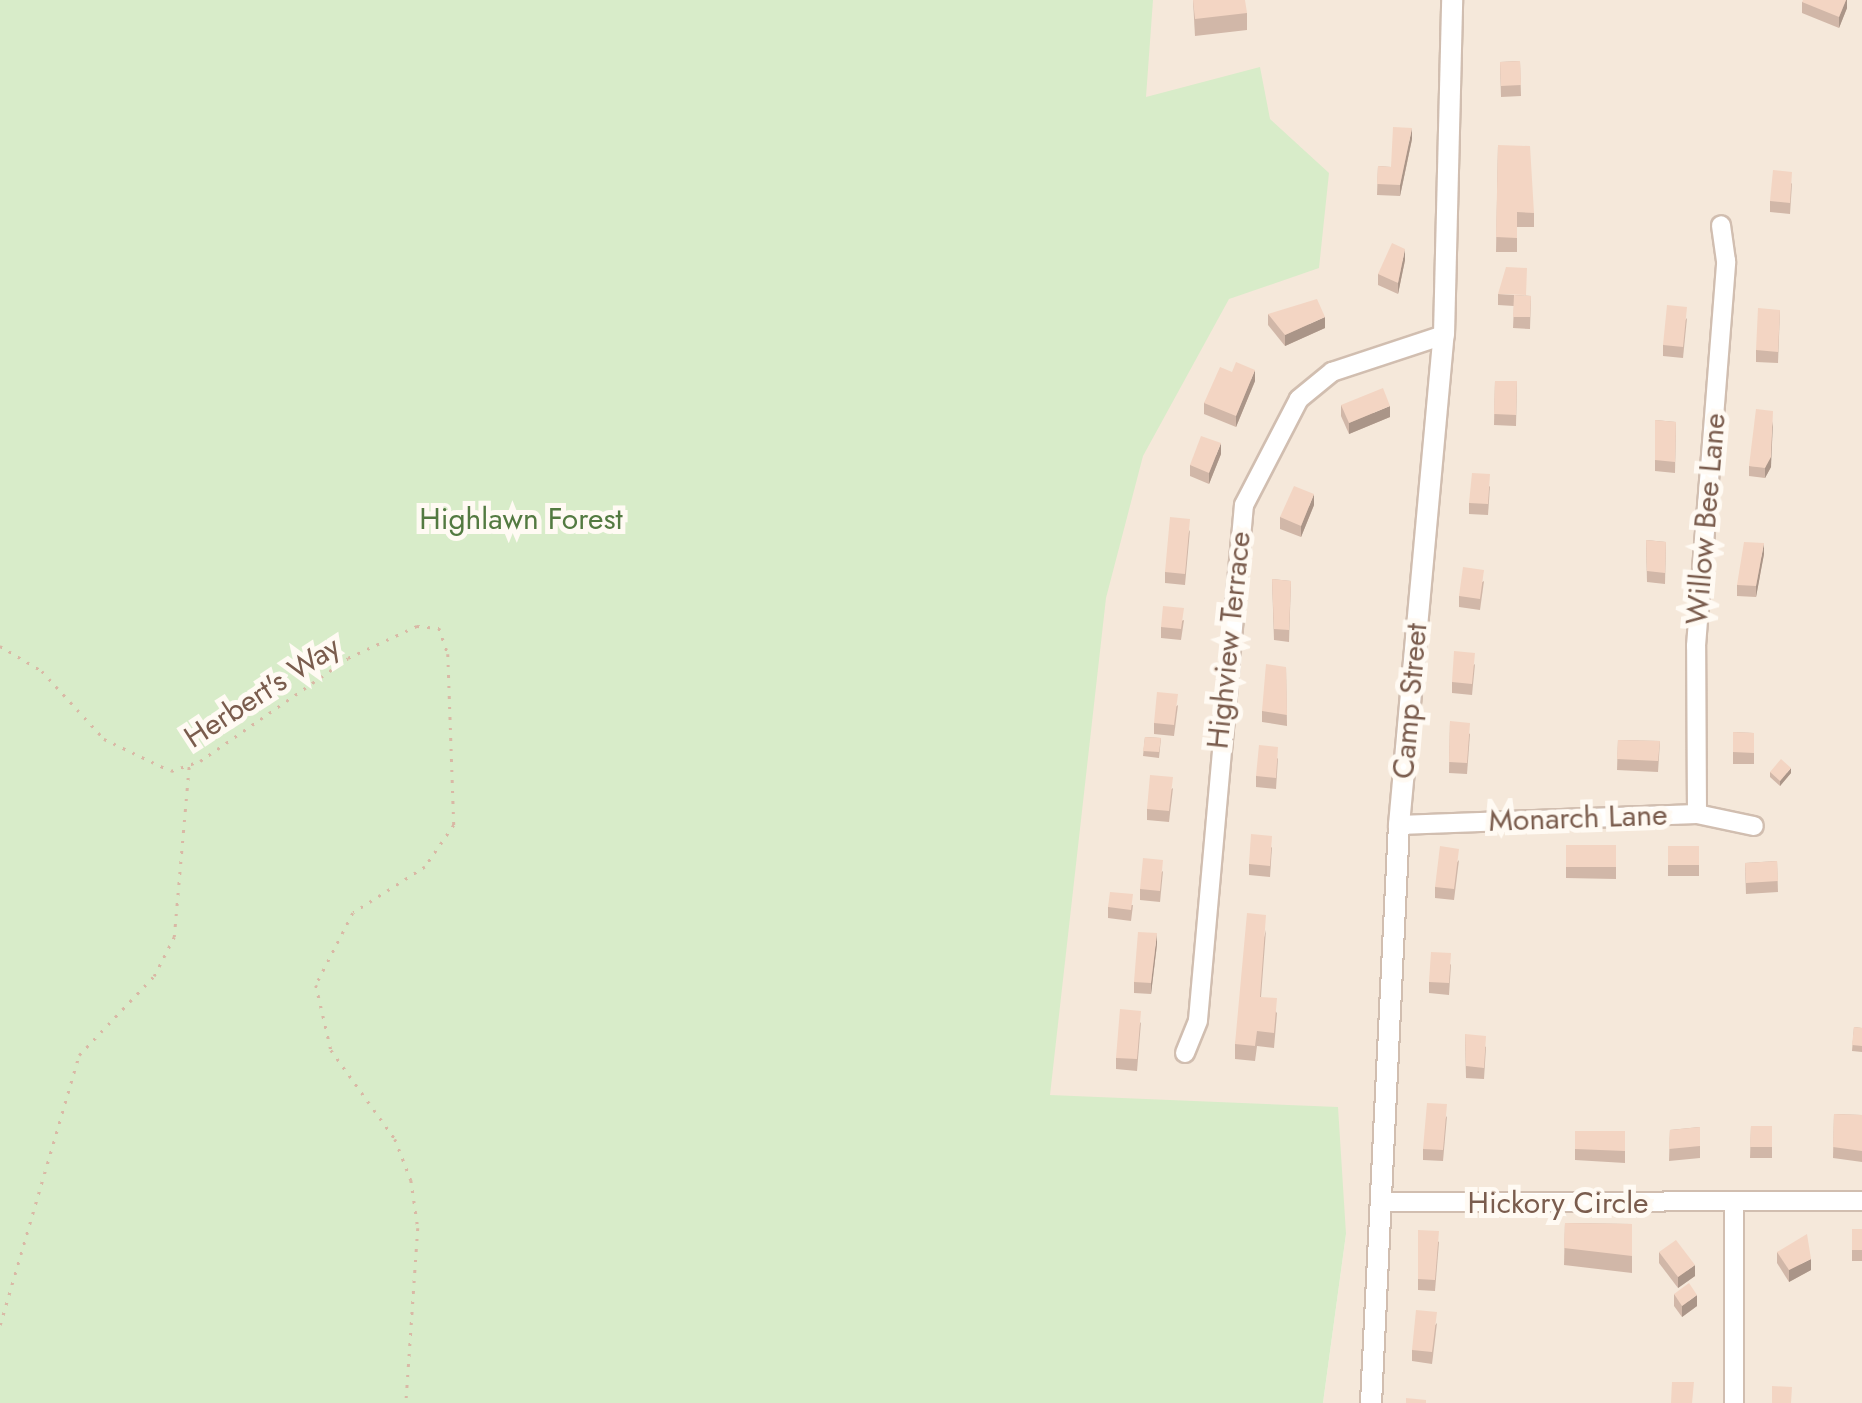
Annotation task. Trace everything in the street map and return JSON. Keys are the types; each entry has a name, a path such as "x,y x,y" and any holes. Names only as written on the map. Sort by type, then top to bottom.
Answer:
{"street":[{"name":"Camp Street","path":"1371,1403 1398,826 1444,335 1452,0"},
{"name":"Willow Bee Lane","path":"1696,814 1696,646 1726,261 1721,225"},
{"name":"Highview Terrace","path":"1186,1053 1198,1020 1244,504 1299,398 1332,372 1444,335"},
{"name":"Monarch Lane","path":"1398,826 1696,814 1754,826"},
{"name":"Hickory Circle","path":"1382,1202 1862,1201"},
{"path":"1734,1203 1734,1403"}],"path":[{"name":"Herbert's Way","path":"0,646 42,671 104,739 171,771 189,764 304,683 417,626 431,622 444,641 454,825 444,847 352,913 316,985 331,1050 395,1139 410,1180 418,1228 404,1403"},
{"path":"0,1326 79,1054 154,976 174,937 189,764"}],"shaded area":[{"path":"1088,0 1862,0 1862,1403 1323,1403 1346,1234 1008,1094"}],"green space":[{"name":"Highlawn Forest","path":"0,0 1153,0 1146,97 1260,67 1270,119 1329,173 1319,268 1229,299 1143,456 1106,598 1050,1095 1338,1107 1346,1234 1323,1403 0,1403"}],"building":[{"path":"1193,0 1245,0 1247,13 1195,19"},
{"path":"1803,0 1846,0 1839,17"},
{"path":"1520,61 1521,85 1501,86 1500,62"},
{"path":"1393,127 1412,128 1400,185 1377,184 1378,166 1391,167"},
{"path":"1498,145 1530,146 1534,213 1517,212 1517,238 1496,237"},
{"path":"1773,170 1792,172 1790,203 1770,201"},
{"path":"1392,243 1405,249 1398,283 1378,274"},
{"path":"1506,267 1527,268 1526,295 1498,294"},
{"path":"1514,295 1531,296 1530,317 1513,317"},
{"path":"1317,299 1325,317 1285,335 1268,314"},
{"path":"1667,305 1687,307 1683,347 1663,345"},
{"path":"1758,308 1780,310 1778,352 1756,350"},
{"path":"1236,362 1255,370 1236,416 1204,403 1220,367 1232,372"},
{"path":"1495,381 1517,381 1516,415 1494,414"},
{"path":"1383,388 1390,406 1349,423 1341,405"},
{"path":"1756,409 1773,411 1771,457 1765,468 1749,466"},
{"path":"1655,420 1676,422 1675,462 1655,460"},
{"path":"1201,436 1221,443 1209,473 1190,465"},
{"path":"1472,473 1490,474 1488,504 1469,503"},
{"path":"1294,486 1314,494 1301,526 1280,517"},
{"path":"1170,517 1190,519 1185,574 1165,572"},
{"path":"1646,540 1666,542 1665,573 1647,571"},
{"path":"1744,542 1764,543 1756,586 1737,585"},
{"path":"1463,567 1484,570 1480,599 1459,596"},
{"path":"1272,579 1291,581 1289,630 1274,629"},
{"path":"1163,606 1184,608 1181,629 1161,627"},
{"path":"1454,651 1475,653 1472,684 1452,682"},
{"path":"1266,664 1286,667 1287,715 1262,711"},
{"path":"1157,692 1178,694 1174,725 1154,723"},
{"path":"1450,721 1470,723 1467,763 1449,762"},
{"path":"1733,732 1754,733 1754,753 1733,752"},
{"path":"1145,737 1161,738 1159,752 1143,751"},
{"path":"1618,740 1660,741 1658,761 1617,759"},
{"path":"1259,745 1278,747 1276,778 1256,776"},
{"path":"1781,759 1791,768 1780,781 1770,772"},
{"path":"1150,775 1173,777 1169,811 1147,809"},
{"path":"1251,834 1272,836 1270,866 1249,864"},
{"path":"1566,845 1616,845 1616,867 1566,867"},
{"path":"1440,846 1459,849 1454,889 1435,887"},
{"path":"1668,846 1699,846 1699,865 1668,865"},
{"path":"1143,858 1163,860 1160,891 1140,889"},
{"path":"1777,861 1778,881 1746,883 1745,863"},
{"path":"1110,892 1133,894 1131,910 1108,907"},
{"path":"1247,913 1266,915 1260,997 1277,998 1274,1033 1257,1031 1255,1046 1235,1044"},
{"path":"1138,932 1157,933 1151,983 1134,982"},
{"path":"1431,952 1451,953 1449,983 1429,982"},
{"path":"1120,1009 1141,1011 1137,1059 1116,1058"},
{"path":"1854,1027 1862,1028 1862,1046 1852,1045"},
{"path":"1465,1034 1486,1036 1484,1068 1466,1066"},
{"path":"1427,1103 1447,1104 1443,1150 1423,1149"},
{"path":"1834,1114 1862,1115 1862,1151 1833,1147"},
{"path":"1751,1126 1772,1126 1772,1147 1750,1147"},
{"path":"1700,1127 1700,1146 1669,1149 1670,1130"},
{"path":"1575,1131 1625,1131 1625,1151 1575,1149"},
{"path":"1565,1223 1632,1224 1632,1256 1564,1248"},
{"path":"1852,1229 1862,1229 1862,1250 1852,1250"},
{"path":"1418,1230 1439,1231 1435,1280 1418,1279"},
{"path":"1807,1234 1811,1259 1789,1270 1777,1252"},
{"path":"1676,1240 1695,1265 1678,1277 1659,1252"},
{"path":"1689,1283 1697,1295 1682,1306 1674,1294"},
{"path":"1416,1310 1437,1312 1432,1352 1412,1350"},
{"path":"1672,1382 1694,1382 1692,1403 1671,1403"},
{"path":"1772,1386 1792,1387 1791,1403 1772,1403"},
{"path":"1406,1398 1426,1400 1426,1403 1406,1403"}]}
